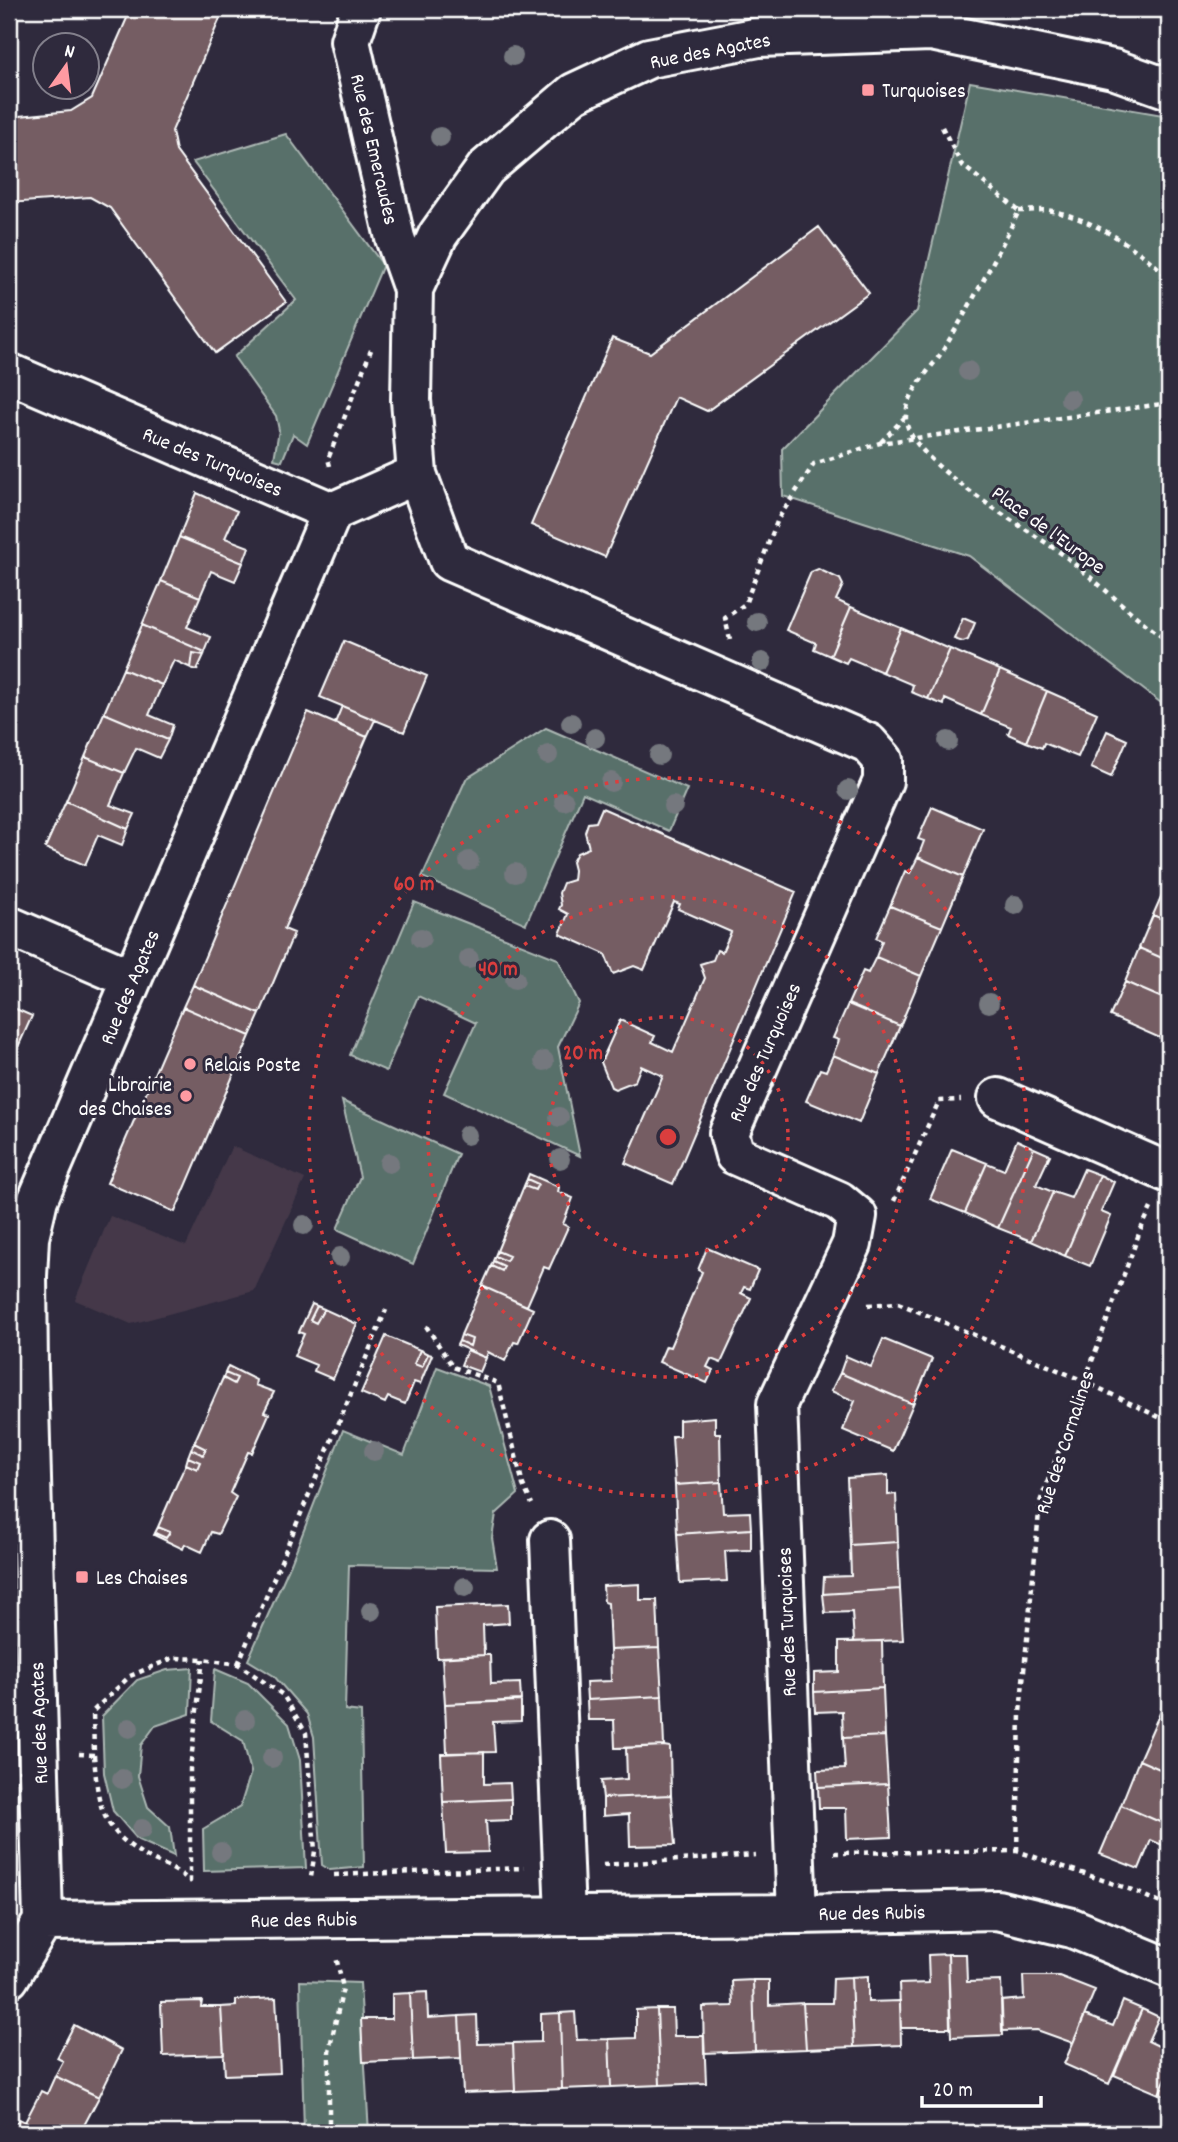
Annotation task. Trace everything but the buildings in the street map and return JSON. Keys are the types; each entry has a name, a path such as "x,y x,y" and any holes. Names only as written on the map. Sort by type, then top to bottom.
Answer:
{"street":[{"name":"Rue des Emeraudes","path":"361,9 350,41 395,238 413,289"},
{"name":"Rue des Agates","path":"449,561 417,474 411,400 413,289 438,235 486,168 574,93 649,58 759,37 931,20 1113,69 1169,89"},
{"name":"Rue des Turquoises","path":"9,373 337,510"},
{"path":"337,510 417,474"},
{"name":"Rue des Agates","path":"43,1921 39,1754 18,1367 29,1238 38,1199 337,510"},
{"name":"Rue des Turquoises","path":"449,561 868,743 883,760 883,781 729,1133 735,1155 839,1201 857,1216 852,1244 777,1404 797,1914"},
{"path":"9,926 132,979"},
{"path":"998,1098 1169,1173"},
{"path":"550,1540 565,1916"},
{"name":"Rue des Rubis","path":"43,1921 997,1910 1072,1928 1169,1968"},
{"path":"9,1978 43,1921"}],"path":[{"path":"942,127 961,164 1019,211 1051,210 1087,223 1148,257 1169,278"},
{"path":"880,443 905,417 913,394 943,351 981,287 1019,211"},
{"path":"337,510 328,459 373,345"},
{"path":"719,679 732,648 724,618 746,604 778,519 814,464 880,443 1169,403"},
{"name":"Place de l'Europe","path":"905,417 913,439 952,479 1064,555 1169,642"},
{"path":"857,1216 891,1208 939,1101 998,1098"},
{"name":"Rue des Cornalines","path":"1017,1852 1020,1713 1040,1502 1140,1231 1169,1173"},
{"path":"835,1279 865,1306 898,1303 1084,1381 1169,1422"},
{"path":"239,1664 386,1310"},
{"path":"426,1326 453,1367 498,1384 523,1485 550,1540"},
{"path":"203,1880 190,1881 175,1868 147,1857 117,1833 103,1815 98,1801 93,1711 130,1676 173,1658 239,1664 283,1695 306,1732 314,1851 312,1877"},
{"path":"190,1891 190,1769 203,1659"},
{"path":"39,1754 94,1755"},
{"path":"299,1877 562,1867 795,1853 1017,1852 1132,1890 1169,1907"},
{"path":"329,2133 329,2051 343,1988 335,1955 330,1951"}],"shaded area":[{"path":"232,1146 305,1179 254,1291 131,1324 75,1300 110,1216 186,1246"}],"green space":[{"path":"970,82 1169,116 1169,709 969,556 783,496 782,449 917,311"},
{"path":"286,134 383,265 307,444 293,434 282,461 274,459 279,430 276,416 234,357 296,300 193,162"},
{"path":"546,728 687,789 669,831 583,793 526,924 422,877 466,779"},
{"path":"414,902 558,959 579,1003 558,1047 580,1156 444,1093 476,1023 418,996 386,1071 350,1055"},
{"path":"342,1101 458,1154 413,1264 337,1229 360,1177"},
{"path":"437,1367 489,1386 518,1494 496,1514 492,1538 497,1568 349,1565 345,1710 361,1712 364,1867 330,1870 322,1865 314,1737 307,1714 274,1676 248,1660 291,1563 343,1430 404,1455"},
{"path":"192,1668 190,1714 155,1726 141,1745 138,1776 148,1807 170,1827 174,1856 138,1840 113,1811 104,1773 102,1716 137,1680 167,1670"},
{"path":"215,1669 248,1683 289,1724 300,1760 306,1868 204,1871 203,1829 240,1807 251,1772 243,1741 211,1721"},
{"path":"300,1981 360,1983 369,2133 304,2133"}],"place":[{"name":"Turquoises","path":"868,90"},
{"name":"Relais Poste","path":"190,1064"},
{"name":"Librairie des Chaises","path":"186,1096"},
{"name":"Les Chaises","path":"82,1577"}]}
